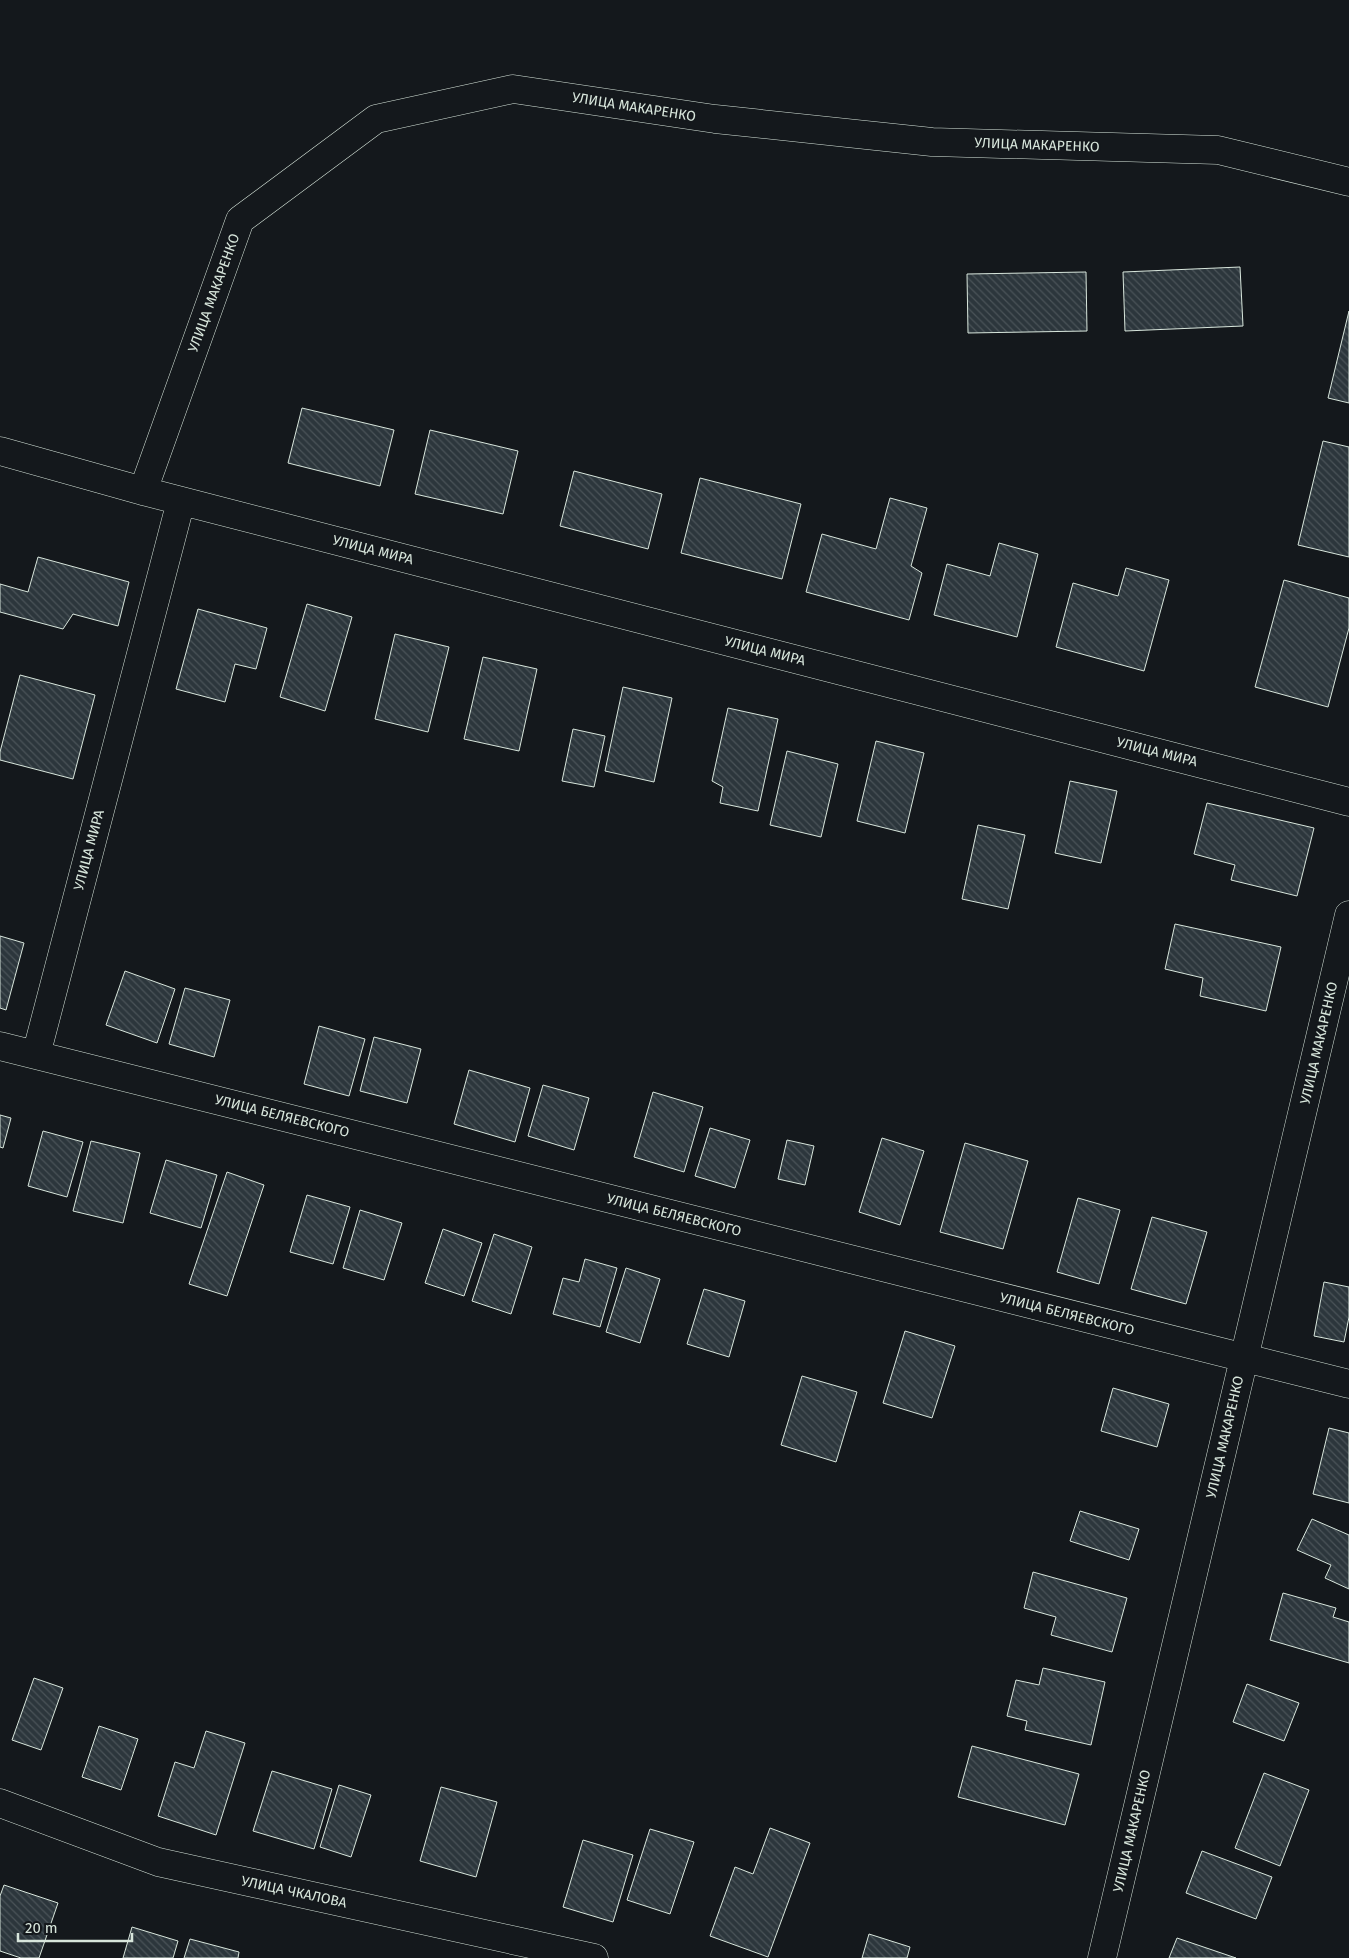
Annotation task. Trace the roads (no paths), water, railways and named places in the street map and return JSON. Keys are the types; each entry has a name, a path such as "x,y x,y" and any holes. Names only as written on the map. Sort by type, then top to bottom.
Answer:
{"street":[{"name":"УЛИЦА МАКАРЕНКО","path":"143,491 240,220 376,120 513,88 715,120 932,142 1218,150 1349,182"},
{"name":"УЛИЦА МИРА","path":"0,451 143,491 1349,802"},
{"name":"УЛИЦА МИРА","path":"36,1055 181,500"},
{"name":"УЛИЦА МАКАРЕНКО","path":"1102,1958 1349,916"},
{"name":"УЛИЦА БЕЛЯЕВСКОГО","path":"0,1046 1349,1384"},
{"name":"УЛИЦА ЧКАЛОВА","path":"0,1802 158,1862 594,1958"}]}
